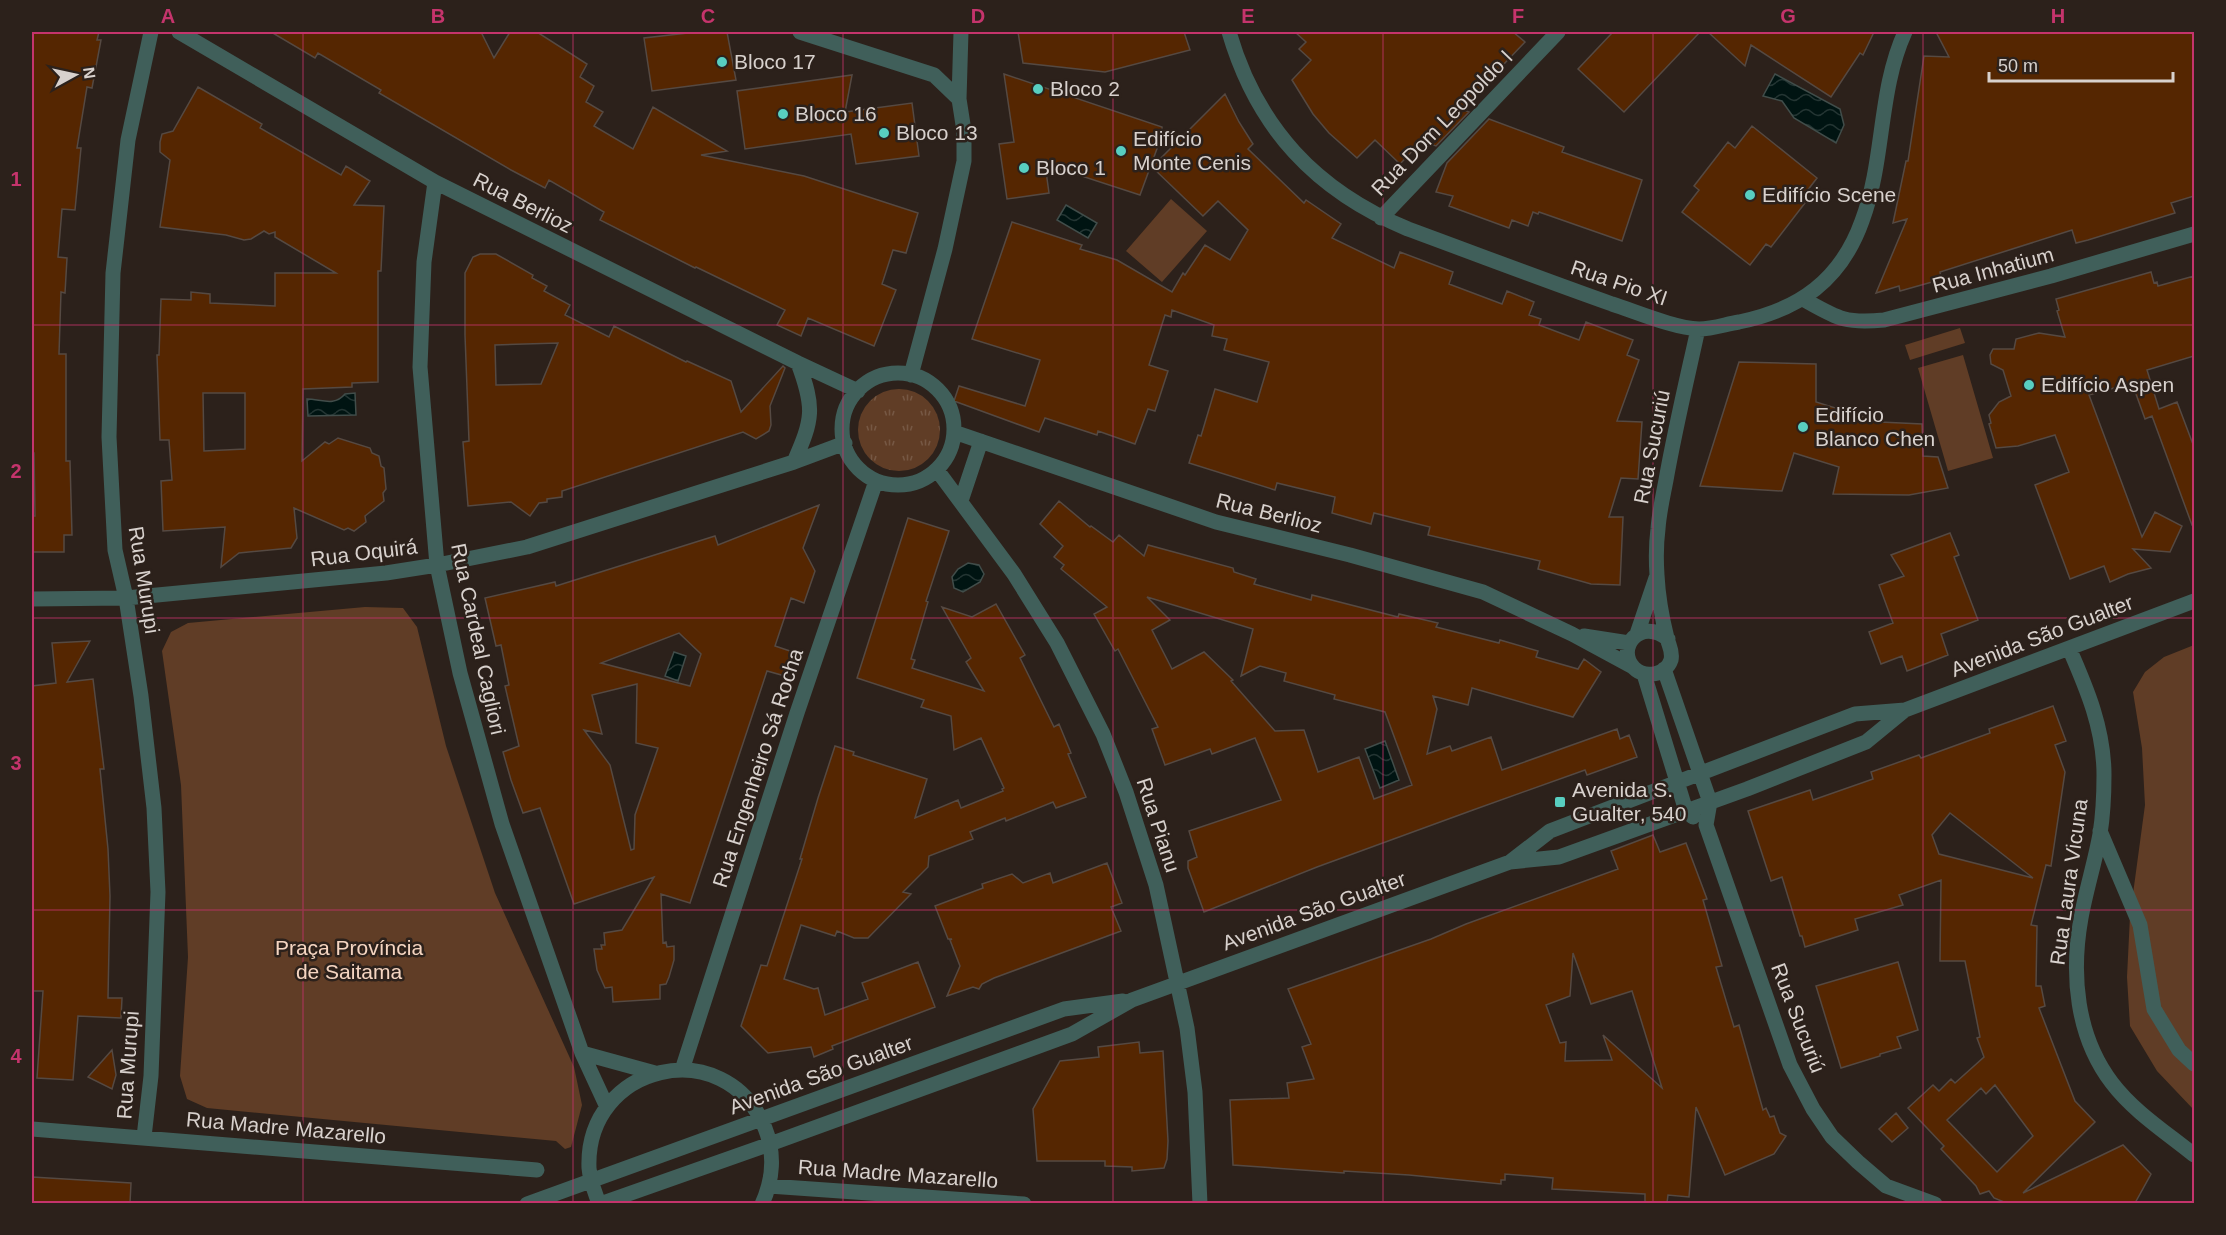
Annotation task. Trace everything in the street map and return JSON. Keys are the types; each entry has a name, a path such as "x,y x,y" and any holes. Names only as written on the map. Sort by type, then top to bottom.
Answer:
{"street":[{"name":"Rua Murupi","path":"144,1137 151,1076 158,892 154,808 141,696 126,598 115,550 109,437 113,273 128,140 151,32"},
{"name":"Rua Berlioz","path":"179,32 435,182 858,391"},
{"path":"800,32 934,75 959,99"},
{"path":"911,375 945,249 964,160 964,131 959,99 961,32"},
{"name":"Rua Pio XI","path":"1229,32 1247,80 1265,115 1294,152 1321,179 1353,203 1381,218 1587,295 1657,319 1698,329 1758,318 1803,300 1836,268 1849,250 1862,221 1881,142 1892,72 1905,32"},
{"name":"Rua Dom Leopoldo I","path":"1381,218 1558,32"},
{"name":"Rua Cardeal Cagliori","path":"435,182 424,262 420,368 437,565 460,673 501,824 582,1053 607,1107"},
{"name":"Rua Inhatium","path":"1803,300 1838,319 1860,322 1884,320 2051,276 2194,234"},
{"name":"Rua Sucuriú","path":"1668,639 1657,575 1658,529 1672,447 1698,329"},
{"path":"794,462 805,438 812,407 798,363"},
{"path":"893,374 911,375 925,380 942,394 952,413 954,432 948,456 937,470 925,479 904,485 876,481 855,465 845,443 843,424 845,413 858,391 872,380 893,374"},
{"name":"Rua Berlioz","path":"954,432 1216,522 1350,555 1483,592 1572,634 1639,671"},
{"path":"961,501 981,441"},
{"name":"Rua Oquirá","path":"32,599 126,598 386,573 527,548 794,462 845,443"},
{"name":"Rua Pianu","path":"937,470 1014,574 1058,643 1103,734 1126,792 1156,885 1187,1028 1195,1092 1200,1203"},
{"name":"Rua Engenheiro Sá Rocha","path":"682,1070 797,713 876,481"},
{"name":"Rua Sucuriú","path":"1633,638 1657,575"},
{"name":"Avenida São Gualter","path":"1510,862 1550,831 1676,782 1855,714 1905,710 2194,601"},
{"path":"1639,671 1655,674 1664,669 1671,660 1672,649 1668,639 1659,632 1648,630 1633,638 1627,656 1639,671 1686,811 1706,825"},
{"name":"Rua Berlioz","path":"1572,634 1633,638"},
{"name":"Rua Laura Vicuna","path":"2069,648 2091,699 2101,737 2104,774 2100,831 2081,919 2077,950 2077,994 2086,1033 2112,1084 2194,1155"},
{"path":"1664,669 1710,802"},
{"name":"Avenida São Gualter","path":"599,1203 770,1144 1072,1034 1132,1000 1510,862 1559,857 1710,802 1866,742 1905,710"},
{"name":"Rua Sucuriú","path":"1710,802 1706,825 1790,1065 1813,1109 1832,1137 1886,1186 1935,1203"},
{"path":"2100,831 2140,925 2154,1009 2179,1050 2194,1064"},
{"name":"Avenida São Gualter","path":"527,1203 591,1182 1064,1009 1132,1000"},
{"path":"582,1053 655,1073"},
{"path":"599,1203 591,1182 589,1153 598,1121 607,1107 628,1086 655,1073 682,1070 714,1076 729,1083 753,1105 770,1144 772,1165 769,1186 762,1203"},
{"name":"Rua Madre Mazarello","path":"32,1129 537,1170"},
{"name":"Rua Madre Mazarello","path":"769,1186 1024,1203"}],"green space":[{"path":"1171,199 1207,231 1162,282 1126,251"},
{"path":"1960,328 1965,343 1910,360 1905,345"},
{"path":"1963,355 1993,458 1948,471 1918,368"},
{"path":"899,389 915,392 928,401 937,414 940,430 937,446 928,459 915,468 899,471 883,468 870,459 861,446 858,430 861,414 870,401 883,392"},
{"name":"Praça Província de Saitama","path":"365,607 403,608 417,627 446,746 495,893 574,1067 582,1105 571,1147 565,1149 556,1141 207,1108 187,1099 180,1076 188,957 181,785 162,651 171,632 188,623"},
{"path":"2194,645 2194,1110 2157,1071 2130,1026 2127,977 2130,916 2145,805 2142,748 2133,692 2145,672 2164,657"}],"water":[{"path":"1775,74 1840,109 1844,125 1836,143 1794,118 1782,101 1763,96"},
{"path":"1066,205 1097,223 1088,238 1057,220"},
{"path":"355,393 356,415 308,416 307,399 332,401 345,394"},
{"path":"968,563 979,565 984,574 980,582 963,592 954,588 952,577 958,569"},
{"path":"674,652 686,656 678,681 665,676"},
{"path":"1385,741 1399,780 1380,788 1365,749"}],"building":[{"path":"32,32 99,32 97,40 101,40 92,88 87,87 77,148 81,148 75,210 62,209 58,257 67,258 65,293 61,292 59,354 66,354 66,461 70,461 72,535 64,535 64,552 32,552 32,516 35,516 34,453 32,453"},
{"path":"271,32 481,32 494,58 510,32 537,32 587,64 580,77 594,86 586,102 603,112 594,126 633,149 653,107 727,151 701,155 804,176 918,213 906,253 893,250 882,284 896,290 874,346 808,318 801,336 777,325 785,310 600,220 604,212 549,180 545,188 511,170 379,93 381,90 318,53 315,58"},
{"name":"Bloco 17","path":"697,32 727,32 736,80 652,91 644,38"},
{"path":"1018,32 1184,32 1190,50 1105,72 1023,63"},
{"path":"1295,32 1513,32 1525,42 1461,109 1469,112 1436,146 1422,141 1400,164 1375,140 1357,158 1329,133 1313,114 1292,80 1311,60 1299,49 1306,42"},
{"path":"1613,32 1700,32 1624,112 1578,69"},
{"path":"1708,32 1874,32 1863,55 1860,53 1831,97 1751,45 1745,66"},
{"path":"1936,32 2194,32 2194,196 2171,203 2175,213 2088,240 2076,243 2072,230 1940,272 1941,277 1931,280 1932,282 1900,291 1899,286 1876,293 1907,219 1893,223 1906,161 1908,161 1924,56 1949,57"},
{"path":"1004,74 1162,127 1162,135 1140,195 1045,164 1049,193 1007,199 999,144 1014,142"},
{"path":"852,75 845,112 912,103 919,156 856,164 851,134 745,149 737,91"},
{"path":"198,87 262,124 260,128 341,175 346,166 370,181 354,205 384,206 381,271 378,271 378,382 352,383 352,387 303,389 302,461 325,442 329,444 338,438 370,448 372,453 379,456 381,466 384,468 386,489 383,493 384,501 365,516 366,522 354,531 348,528 344,530 294,508 297,538 291,548 239,553 221,567 225,527 163,531 161,481 172,480 169,440 160,440 157,355 159,355 161,299 191,300 191,292 210,294 210,303 275,306 275,273 336,273 275,237 275,232 269,234 264,231 251,239 244,240 226,235 160,227 170,160 160,152 160,142 162,134 173,131","holes":["203,393 245,393 245,449 204,451"]},
{"path":"1225,94 1253,144 1248,149 1304,203 1306,200 1341,224 1332,238 1394,268 1400,252 1453,272 1449,284 1502,304 1507,291 1534,302 1529,315 1541,319 1539,325 1579,340 1586,322 1633,340 1627,355 1639,360 1617,421 1642,422 1638,479 1621,478 1609,517 1623,517 1620,585 1591,584 1538,569 1540,561 1428,535 1430,527 1374,513 1371,524 1332,513 1335,497 1277,483 1275,490 1189,463 1198,435 1201,436 1215,389 1257,402 1269,362 1224,350 1227,339 1212,336 1214,325 1172,310 1171,317 1165,315 1149,365 1168,371 1155,411 1148,409 1135,444 1098,431 1097,435 1045,418 1039,432 954,401 959,386 1025,406 1040,360 972,339 1012,222 1082,245 1080,249 1117,260 1172,292 1183,273 1185,275 1205,245 1230,260 1248,230 1218,201 1203,216 1152,167"},
{"path":"1489,119 1564,147 1562,152 1642,180 1622,241 1539,212 1538,214 1533,212 1528,226 1512,220 1509,228 1449,206 1453,196 1436,192 1447,163"},
{"name":"Edifício Scene","path":"1752,126 1817,178 1800,200 1805,203 1771,247 1766,244 1750,265 1682,212 1699,190 1694,186 1728,142 1735,148"},
{"path":"480,254 496,254 533,275 532,278 547,286 544,291 570,305 565,315 609,337 614,326 686,362 731,381 741,412 783,366 785,368 770,406 769,431 756,439 743,432 562,491 562,497 547,499 547,502 539,503 530,516 511,502 468,506 463,442 469,441 465,273 473,257","holes":["558,343 541,384 496,385 495,345"]},
{"path":"2151,272 2154,283 2157,282 2158,286 2194,276 2194,356 2147,370 2159,409 2177,402 2194,447 2194,524 2192,525 2152,416 2145,419 2132,383 2089,395 2142,537 2155,512 2182,526 2170,552 2133,549 2151,568 2110,582 2104,566 2070,579 2035,485 2069,472 2055,435 2018,446 1996,448 1989,424 1991,423 1989,415 1999,402 2011,396 2003,370 1991,364 1990,355 1993,349 2014,349 2016,339 2039,333 2065,337 2056,299"},
{"path":"1739,362 1816,364 1816,402 1880,422 1922,424 1923,456 1938,457 1948,488 1909,495 1833,494 1839,467 1794,453 1782,491 1700,486"},
{"path":"1059,501 1090,527 1113,542 1119,535 1144,556 1148,545 1233,568 1234,572 1256,579 1254,584 1311,600 1312,595 1398,617 1399,614 1438,623 1436,627 1499,643 1500,640 1538,651 1536,657 1578,669 1584,659 1601,672 1573,717 1472,688 1468,705 1433,696 1437,709 1427,754 1450,746 1452,751 1491,737 1502,770 1617,729 1620,739 1629,735 1637,757 1587,775 1585,770 1473,810 1317,867 1204,912 1188,868 1188,861 1197,857 1189,831 1281,800 1255,738 1212,754 1210,749 1165,765 1152,729 1158,727 1118,649 1115,651 1094,614 1107,607 1061,569 1064,565 1054,557 1063,546 1040,524","holes":["1147,597 1253,629 1241,676 1260,666 1286,673 1284,681 1335,695 1334,699 1385,712 1412,785 1374,799 1359,757 1318,772 1304,730 1275,731 1231,681 1233,680 1204,652 1172,669 1152,630 1170,620"]},
{"path":"819,505 803,548 815,571 804,603 791,598 775,646 793,652 785,676 767,671 690,903 661,894 663,943 666,942 667,947 674,946 674,960 666,984 660,985 660,999 613,1002 612,987 605,988 597,970 594,949 602,949 601,945 605,945 604,933 622,930 654,877 574,904 540,808 523,813 511,780 503,752 519,746 505,686 509,685 501,645 496,646 485,598 555,582 556,586 715,536 718,545","holes":["679,633 701,654 690,686 601,663","637,684 636,743 658,748 635,815 634,849 631,850 610,765 584,730 602,734 592,695"]},
{"path":"908,518 949,531 926,601 928,602 911,659 915,660 912,668 984,691 966,662 971,658 942,607 972,617 996,604 1025,655 1020,658 1054,727 1059,724 1071,753 1068,754 1086,797 1056,808 1053,802 1006,821 1005,818 970,832 973,839 929,856 928,867 903,892 911,894 868,938 854,938 837,931 835,936 801,925 784,979 814,989 818,988 825,1015 868,999 862,983 918,962 935,1007 832,1046 833,1049 814,1057 811,1047 768,1053 741,1026 761,965 767,966 802,859 800,859 835,746 854,752 853,755 927,779 915,818 958,800 961,808 1003,791 1004,788 981,738 954,750 951,716 921,707 924,700 857,678"},
{"path":"1950,533 1959,555 1954,557 1978,620 1941,634 1948,655 1907,671 1902,656 1881,664 1869,632 1893,623 1879,585 1904,576 1891,555"},
{"path":"90,641 67,682 93,679 104,769 100,769 108,849 110,896 108,998 122,998 121,1018 78,1016 73,1080 37,1078 43,991 32,991 32,686 56,683 52,643"},
{"path":"2053,706 2066,741 2055,745 2065,772 2051,866 2046,865 2031,925 2037,926 2036,986 2041,986 2045,1006 2039,1008 2075,1101 2095,1122 2023,1193 2123,1145 2151,1174 2135,1203 2001,1203 2004,1202 1994,1198 1989,1191 1980,1194 1976,1186 1941,1149 1944,1146 1908,1108 1933,1085 1939,1091 1951,1079 1955,1083 1984,1057 1977,1038 1980,1037 1965,961 1940,961 1941,880 1899,895 1903,905 1855,919 1858,930 1805,947 1782,877 1771,881 1748,811 1810,790 1813,800 1873,779 1871,772 1919,755 1921,758 1990,733 1989,729","holes":["1950,813 2033,878 1939,854 1932,835","1995,1085 2033,1136 1997,1172 1947,1120 1981,1088 1986,1094"]},
{"path":"1653,835 1660,852 1686,843 1707,899 1703,900 1722,966 1716,967 1734,1027 1739,1025 1763,1110 1766,1108 1770,1117 1774,1116 1780,1133 1786,1136 1774,1154 1725,1175 1696,1107 1689,1197 1668,1195 1667,1203 1645,1203 1645,1194 1552,1189 1553,1178 1505,1174 1505,1180 1501,1180 1501,1184 1409,1175 1233,1165 1230,1100 1289,1098 1287,1083 1314,1079 1302,1047 1311,1044 1288,989 1431,939 1618,869 1611,851","holes":["1573,953 1591,1004 1632,991 1662,1088 1603,1035 1612,1060 1565,1061 1566,1042 1560,1043 1546,1005 1570,996"]},
{"path":"1107,863 1122,903 1111,907 1121,931 994,978 982,984 979,989 973,987 947,996 960,966 950,940 952,939 948,939 935,906 983,888 982,884 1012,874 1023,883 1050,873 1053,883"},
{"path":"1898,962 1918,1030 1897,1037 1901,1048 1841,1068 1816,986"},
{"path":"1139,1042 1140,1053 1163,1051 1168,1141 1164,1168 1132,1171 1132,1167 1105,1166 1105,1161 1037,1161 1033,1109 1060,1061 1099,1057 1098,1047"},
{"path":"112,1050 116,1075 112,1089 88,1077"},
{"path":"1896,1113 1908,1128 1892,1142 1879,1129"},
{"path":"32,1177 131,1183 130,1203 32,1203"}],"place":[{"name":"Bloco 17","path":"722,62"},
{"name":"Bloco 2","path":"1038,89"},
{"name":"Bloco 16","path":"783,114"},
{"name":"Bloco 13","path":"884,133"},
{"name":"Edifício Monte Cenis","path":"1121,151"},
{"name":"Bloco 1","path":"1024,168"},
{"name":"Edifício Scene","path":"1750,195"},
{"name":"Edifício Aspen","path":"2029,385"},
{"name":"Edifício Blanco Chen","path":"1803,427"},
{"name":"Avenida S. Gualter, 540","path":"1560,802"}]}
